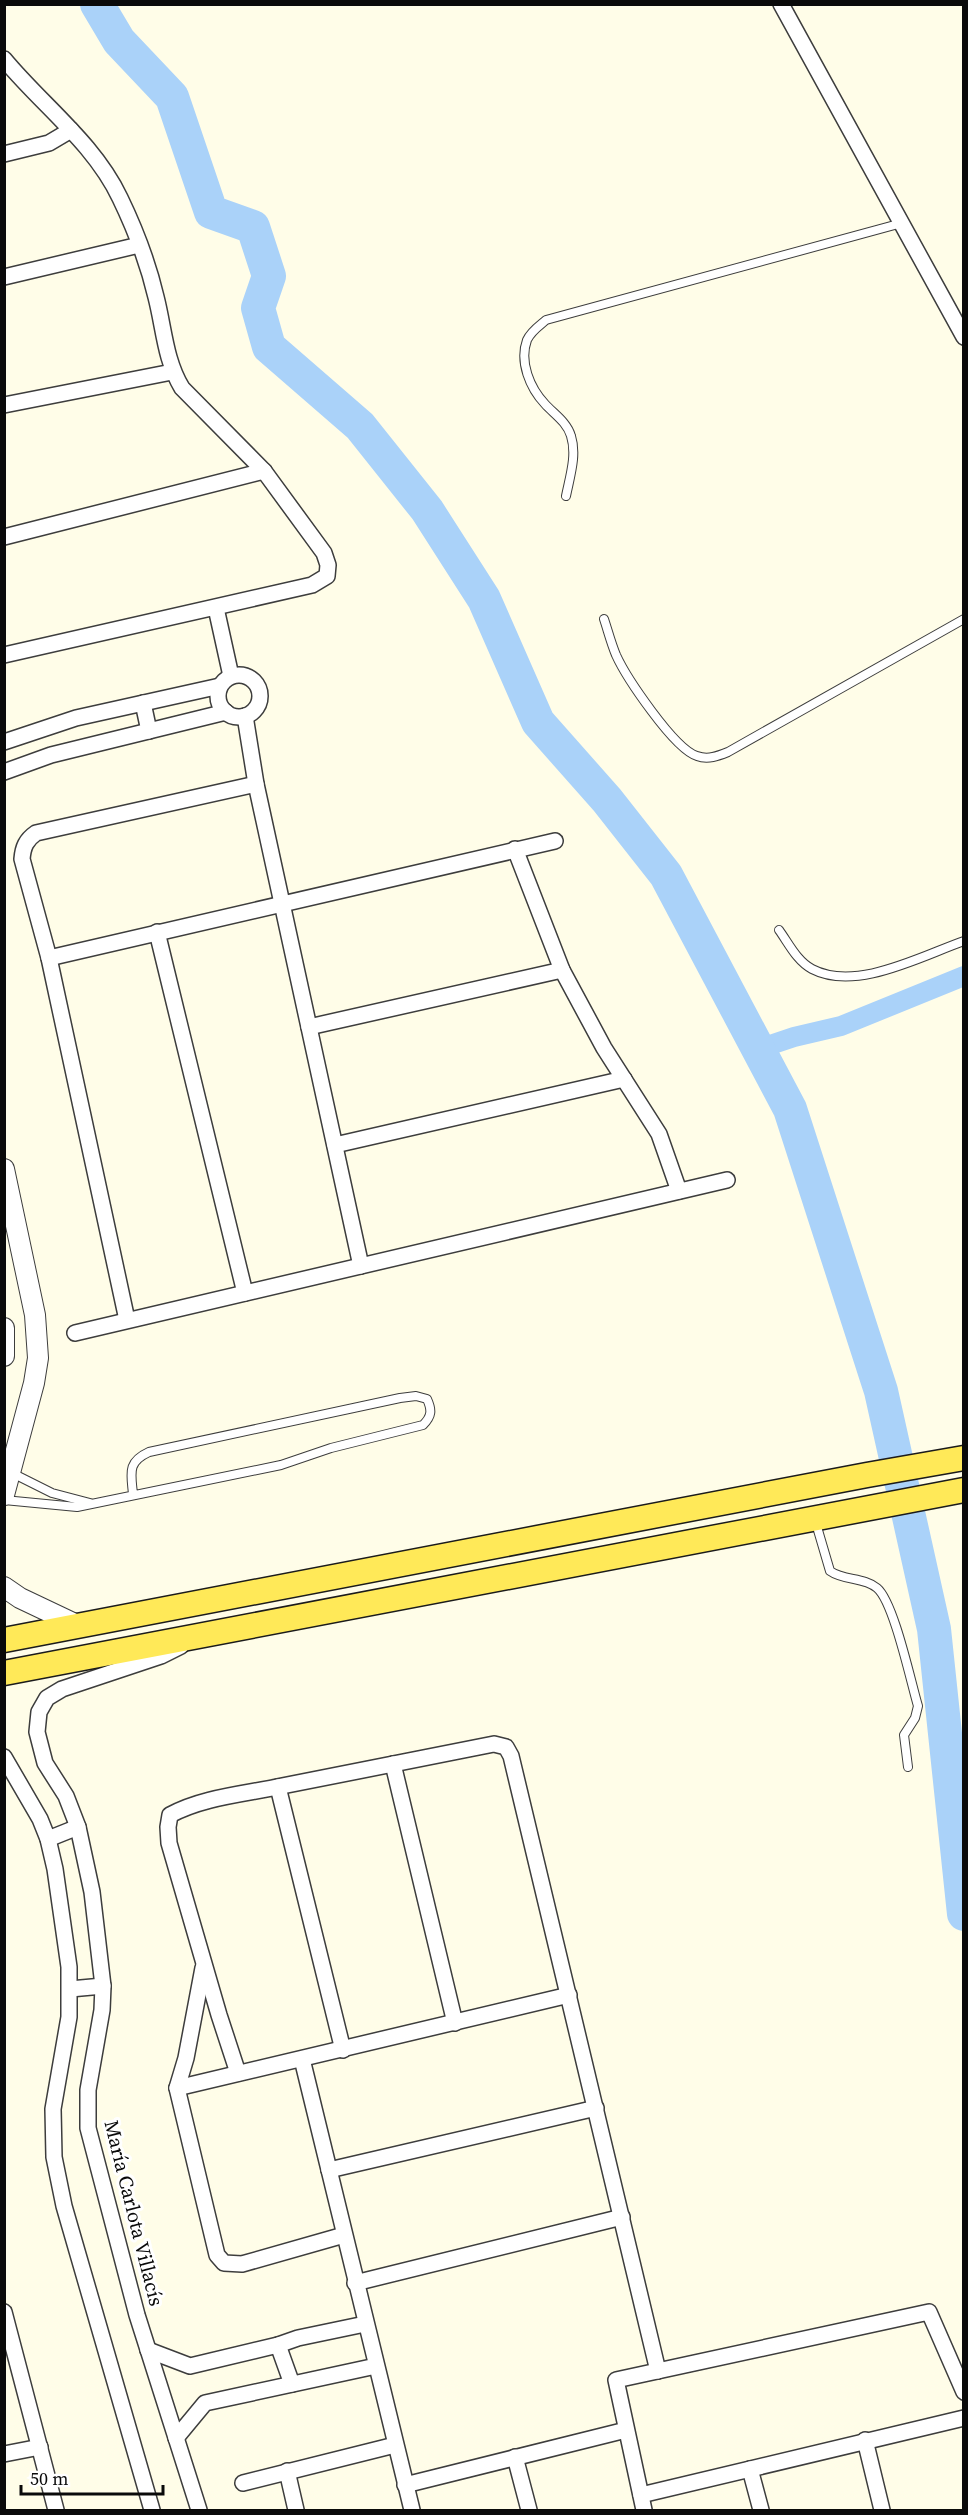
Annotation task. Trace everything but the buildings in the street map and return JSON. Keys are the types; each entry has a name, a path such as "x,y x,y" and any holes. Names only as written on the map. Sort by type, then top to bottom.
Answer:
{"main road":[{"path":"4,1640 963,1458"},
{"path":"4,1673 952,1492"}],"street":[{"path":"781,4 963,337"},
{"path":"4,59 94,156 114,185 139,245 156,297 172,372 182,388 264,471 324,553 328,565 327,576 312,585 4,655"},
{"path":"4,154 49,143 71,130"},
{"path":"4,277 139,245"},
{"path":"4,405 172,372"},
{"path":"4,537 264,471"},
{"path":"4,742 76,718 143,703 225,681 246,676 257,685 259,700 245,716 238,717 226,712 218,700 225,681 216,608"},
{"path":"143,703 149,731"},
{"path":"4,772 51,755 226,712"},
{"path":"245,716 256,784 361,1266"},
{"path":"127,1320 49,958 22,859 22,851 30,837 36,833 256,784"},
{"path":"49,958 555,841"},
{"path":"515,849 562,970 590,1024 659,1134 679,1191"},
{"path":"157,933 245,1293"},
{"path":"309,1027 562,970"},
{"path":"335,1145 624,1079"},
{"path":"4,1169 38,1335 38,1358 34,1383 8,1470 4,1495"},
{"path":"75,1333 728,1180"},
{"path":"4,1328 4,1356"},
{"path":"4,1587 20,1598 79,1626"},
{"name":"María Carlota Villacís","path":"197,1637 160,1656 62,1689 47,1698 39,1712 37,1732 45,1762 66,1796 78,1827 92,1892 103,1986 101,2018 88,2090 88,2128 148,2350 199,2511"},
{"path":"238,2073 169,1843 168,1827 171,1815 183,1808 205,1802 494,1744 506,1747 511,1755 658,2371"},
{"path":"4,1757 40,1819 48,1839 55,1869 70,1989 69,2016 53,2109 54,2157 64,2206 152,2511"},
{"path":"393,1764 455,2023"},
{"path":"279,1787 343,2050"},
{"path":"48,1839 78,1827"},
{"path":"204,1964 186,2058 177,2088 217,2255 224,2263 242,2264 344,2235"},
{"path":"70,1989 103,1986"},
{"path":"177,2088 569,1995"},
{"path":"302,2059 412,2511"},
{"path":"329,2170 596,2108"},
{"path":"356,2283 622,2217"},
{"path":"4,2312 8,2338 56,2511"},
{"path":"644,2511 616,2380 929,2312 963,2392"},
{"path":"148,2350 190,2366 298,2338 365,2324"},
{"path":"278,2345 292,2384"},
{"path":"176,2438 205,2403 376,2366"},
{"path":"640,2495 963,2418"},
{"path":"405,2485 626,2430"},
{"path":"865,2440 882,2511"},
{"path":"243,2483 395,2445"},
{"path":"4,2454 39,2447"},
{"path":"515,2457 529,2511"},
{"path":"750,2469 761,2511"},
{"path":"287,2471 296,2511"}],"lane":[{"path":"566,496 574,452 571,436 567,426 531,387 525,355 527,340 534,330 546,320 902,223"},
{"path":"604,619 617,656 652,711 682,746 694,755 704,758 728,752 963,619"},
{"path":"779,930 799,958 811,968 825,974 843,976 876,973 963,941"},
{"path":"4,1500 77,1507 281,1465 331,1448 423,1425 430,1418 431,1408 426,1399 416,1396 400,1398 148,1452 138,1457 133,1464 131,1473 133,1494"},
{"path":"8,1470 52,1493 92,1503"},
{"path":"814,1519 830,1571 836,1575 868,1582 882,1594 888,1604 918,1707 915,1718 904,1736 908,1767"}],"waterway":[{"path":"97,4 119,41 172,97 211,212 253,227 269,276 258,308 269,347 360,426 427,510 484,599 538,722 607,800 666,875 790,1109 881,1391 934,1629 964,1914"},
{"path":"758,1049 794,1037 841,1026 964,976"}]}
